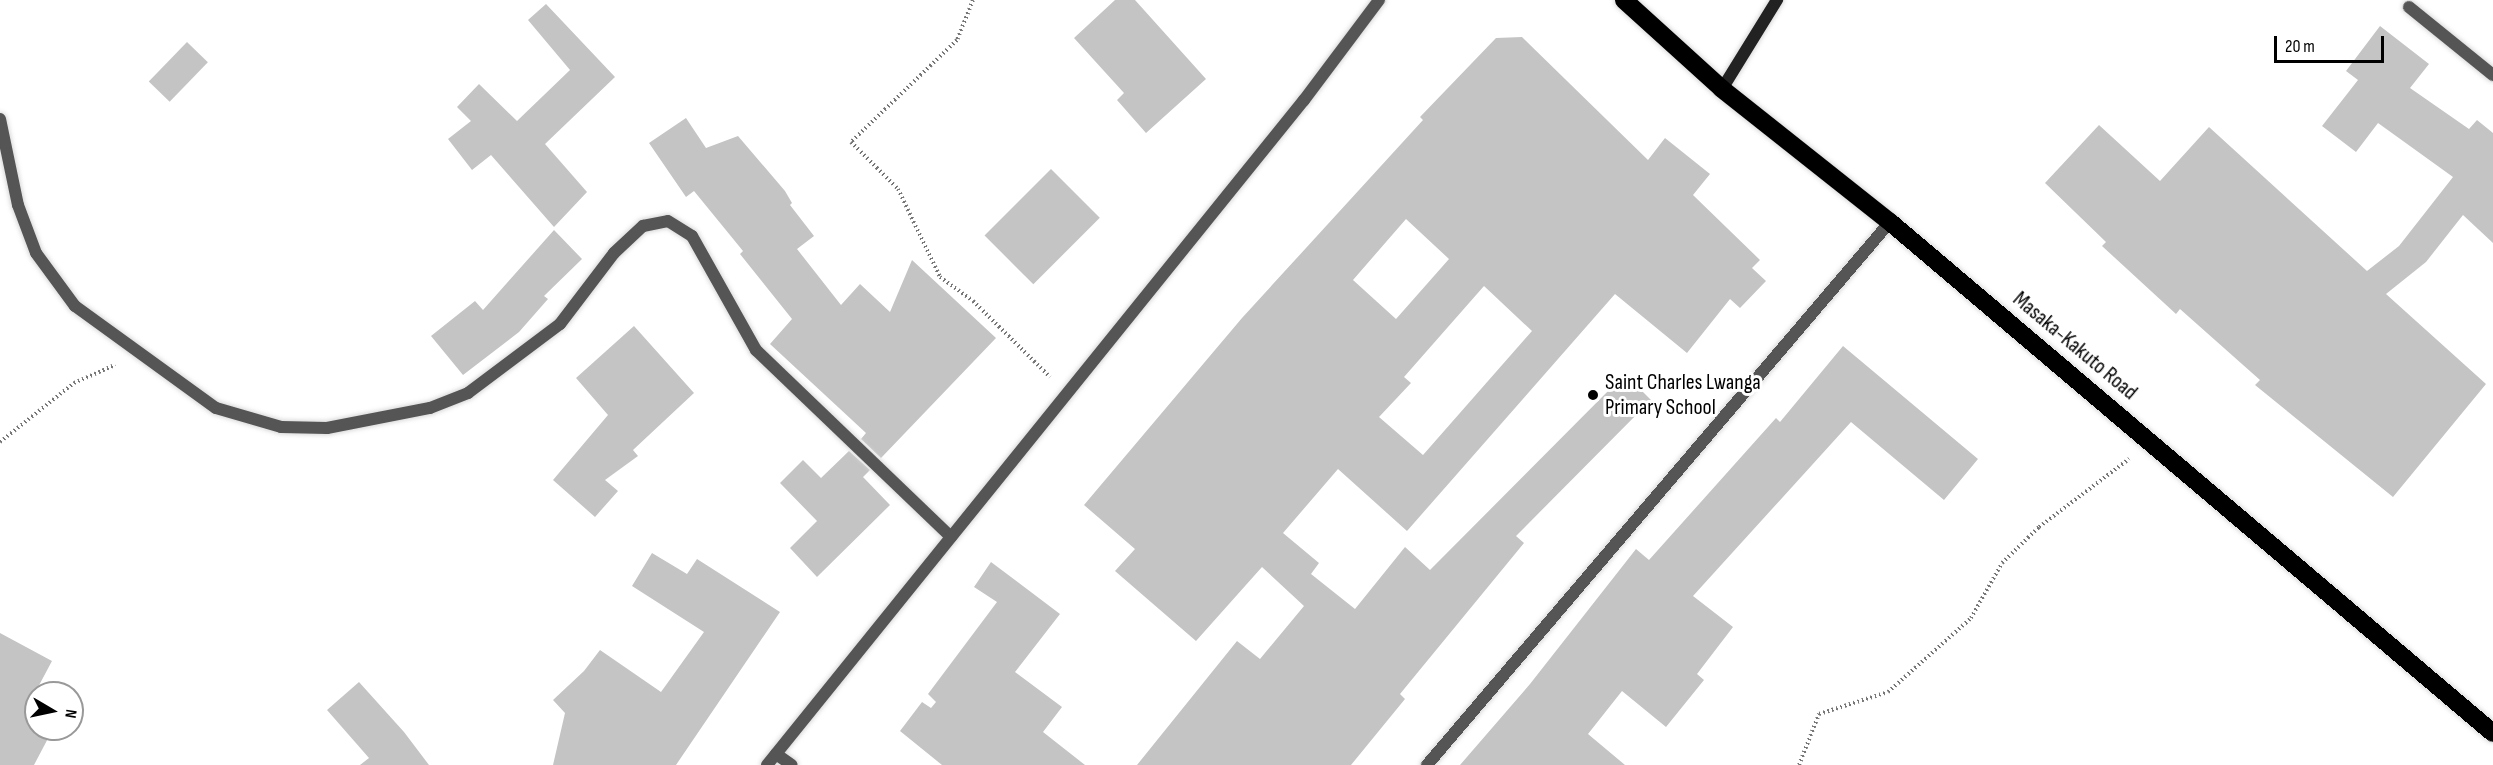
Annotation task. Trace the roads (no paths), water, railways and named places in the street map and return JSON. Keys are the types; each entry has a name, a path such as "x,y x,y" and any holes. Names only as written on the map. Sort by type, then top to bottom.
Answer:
{"highway":[{"name":"Masaka-Kakuto Road","path":"1624,0 1722,88 1890,222 2493,733"}],"street":[{"path":"767,765 1304,100 1379,0"},
{"path":"1722,88 1777,0"},
{"path":"2409,7 2493,75"},
{"path":"0,119 18,205 36,253 75,306 138,355 216,408 281,427 327,428 430,408 468,393 507,368 560,324 614,253 643,226 668,221 692,236 756,350 951,537"},
{"path":"1427,765 1890,222"},
{"path":"776,754 792,765"}],"place":[{"name":"Saint Charles Lwanga Primary School","path":"1593,395"}]}
